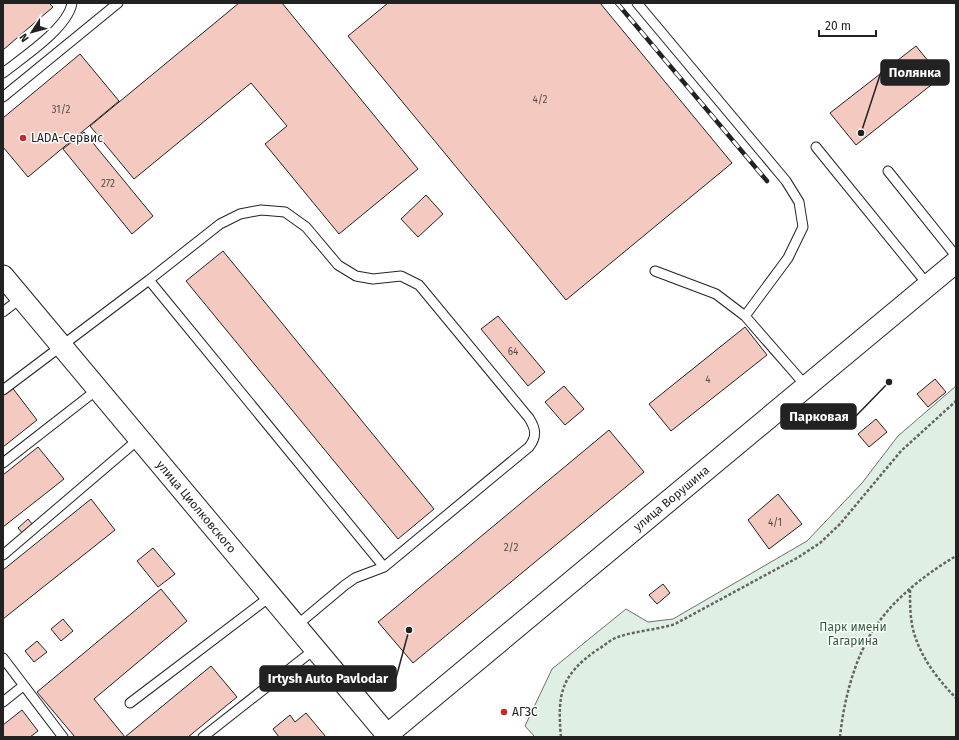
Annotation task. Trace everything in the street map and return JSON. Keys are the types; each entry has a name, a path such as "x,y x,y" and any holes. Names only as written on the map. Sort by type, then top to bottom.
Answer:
{"street":[{"name":"улица Ворушина","path":"388,736 956,262"},
{"name":"улица Циолковского","path":"3,276 388,736"}],"lane":[{"path":"3,74 65,20 72,3"},
{"path":"3,97 118,3"},
{"path":"637,3 786,181 799,202 803,227 788,258 745,316"},
{"path":"816,147 928,285"},
{"path":"888,171 956,256"},
{"path":"3,390 150,280 220,224 240,214 261,210 285,212 306,227 338,265 356,276 373,279 401,276 419,285 529,418 536,434 534,442 529,448 384,567 355,578 296,626"},
{"path":"655,271 716,294 745,316 806,386"},
{"path":"150,280 384,567"},
{"path":"3,312 21,298"},
{"path":"3,463 98,388"},
{"path":"3,555 140,438"},
{"path":"130,703 272,596"},
{"path":"203,737 315,649"},
{"path":"3,658 59,736"},
{"path":"3,702 23,686"}],"path":[{"path":"561,737 559,714 562,692 572,671 617,637 657,630 675,624 797,558 820,543 840,524 901,450 956,401"},
{"path":"840,737 846,696 858,659 880,619 910,589 940,566 956,556"},
{"path":"910,589 911,613 916,639 932,668 956,698"}],"green space":[{"name":"Парк имени Гагарина","path":"956,386 956,737 535,737 525,726 552,669 626,609 648,622 673,619 807,541 862,483 898,436"}],"building":[{"path":"3,3 49,3 53,7 3,50"},
{"path":"239,3 282,3 418,169 339,234 265,144 287,126 251,83 134,179 90,126"},
{"path":"388,3 600,3 732,163 566,300 348,36"},
{"path":"916,46 941,77 856,145 830,113"},
{"path":"80,54 119,101 28,177 3,147 3,118"},
{"path":"84,132 153,216 132,234 63,149"},
{"path":"426,195 443,214 418,237 401,219"},
{"path":"223,251 434,509 398,539 186,281"},
{"path":"498,316 545,372 528,386 481,329"},
{"path":"745,327 767,355 671,431 649,404"},
{"path":"935,379 946,392 928,407 917,394"},
{"path":"11,386 37,420 3,447 3,392"},
{"path":"564,386 584,409 565,425 545,402"},
{"path":"876,419 887,432 869,447 858,434"},
{"path":"609,430 644,472 413,663 378,622"},
{"path":"38,447 64,479 3,527 3,475"},
{"path":"778,494 802,524 769,549 748,520"},
{"path":"91,499 115,530 3,619 3,570"},
{"path":"28,519 34,526 24,535 18,528"},
{"path":"153,548 175,574 158,587 137,561"},
{"path":"663,584 670,593 657,604 649,595"},
{"path":"161,589 187,621 94,699 125,737 75,737 37,692"},
{"path":"63,619 73,631 61,641 51,629"},
{"path":"37,641 47,652 34,662 25,651"},
{"path":"211,666 237,697 188,737 125,737"},
{"path":"22,710 38,731 30,737 3,737 3,725"},
{"path":"306,713 326,737 279,737 273,729 290,715 295,722"}],"railway":[{"path":"617,3 767,181"}],"place":[{"name":"Полянка","path":"861,133"},
{"name":"LADA-Сервис","path":"23,138"},
{"name":"Парковая","path":"889,382"},
{"name":"Irtysh Auto Pavlodar","path":"409,630"},
{"name":"АГЗС","path":"504,712"}]}
